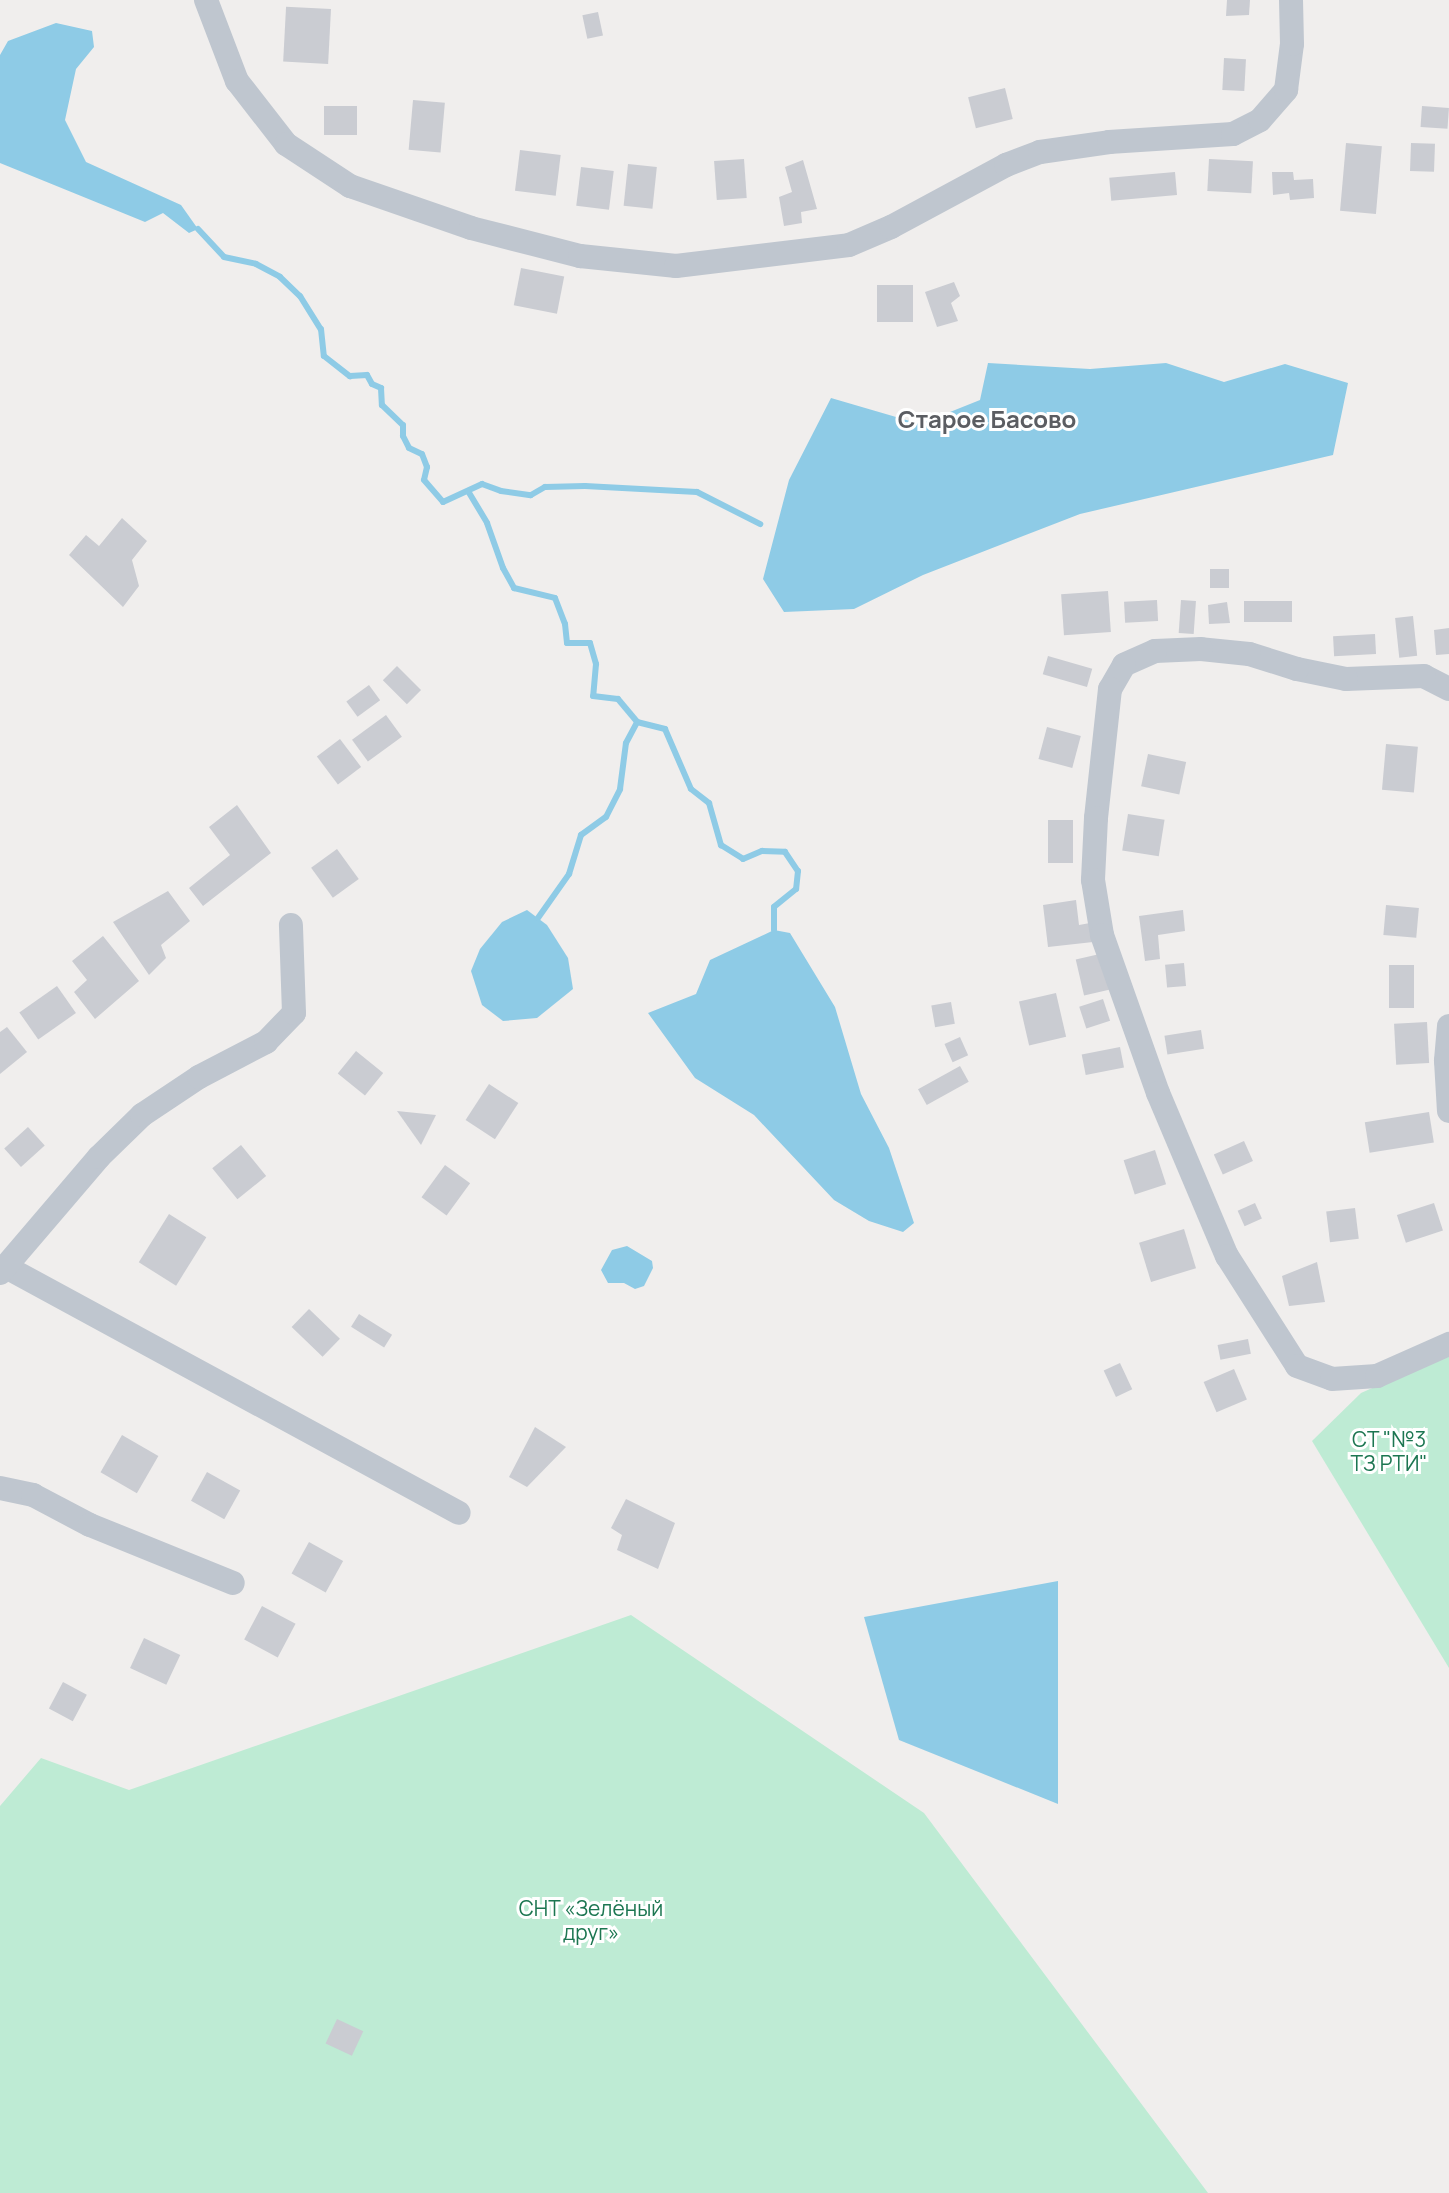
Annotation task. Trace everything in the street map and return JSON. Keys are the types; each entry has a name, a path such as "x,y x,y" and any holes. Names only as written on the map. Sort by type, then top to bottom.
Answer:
{"street":[{"path":"206,0 237,81 286,144 349,186 471,228 580,256 676,266 849,245 891,227 1006,165 1040,152 1108,142 1233,134 1260,120 1286,90 1292,44 1291,0"},
{"path":"1449,689 1424,676 1346,679 1297,669 1249,654 1201,649 1155,651 1124,664 1110,689 1096,818 1093,880 1102,935 1158,1093 1227,1256 1297,1366 1332,1380 1377,1376 1449,1344"},
{"path":"291,925 294,1013 266,1042 199,1077 142,1115 99,1157 3,1270 458,1513"},
{"path":"1449,1026 1446,1061 1449,1111"},
{"path":"0,1488 33,1495 90,1525 233,1583"}],"green space":[{"name":"СТ \"№3 ТЗ РТИ\"","path":"1449,1354 1449,1668 1312,1441 1361,1393"},
{"name":"СНТ «Зелёный друг»","path":"631,1615 924,1813 1208,2193 0,2193 0,1806 41,1758 129,1790"}],"water":[{"path":"56,23 92,31 94,47 76,69 65,120 86,162 181,205 198,229 189,233 163,213 145,222 0,163 0,55 8,41"},
{"path":"988,363 1090,369 1166,363 1224,382 1285,364 1348,383 1333,455 1080,514 923,575 854,609 784,612 763,579 789,480 831,398 920,424 980,400"},
{"path":"527,910 547,925 568,958 573,989 537,1018 503,1021 482,1005 471,971 480,949 502,922"},
{"path":"774,930 790,933 835,1007 861,1094 889,1148 914,1223 903,1232 869,1221 834,1200 754,1115 695,1078 648,1013 696,994 710,960"},
{"path":"627,1246 652,1261 653,1268 644,1286 635,1289 624,1283 608,1283 601,1270 612,1250"},
{"path":"1058,1581 1058,1804 899,1740 864,1617"}],"building":[{"path":"1227,0 1250,0 1249,15 1226,16"},
{"path":"286,7 331,9 328,64 283,62"},
{"path":"598,12 603,35 587,39 582,15"},
{"path":"1224,58 1246,59 1244,91 1222,90"},
{"path":"1005,88 1013,119 976,128 968,97"},
{"path":"413,100 445,103 441,153 409,150"},
{"path":"324,106 357,106 357,135 324,135"},
{"path":"1422,106 1449,108 1447,129 1421,127"},
{"path":"1346,143 1382,146 1376,214 1340,211"},
{"path":"1411,143 1435,144 1434,172 1410,171"},
{"path":"520,150 561,155 556,196 515,191"},
{"path":"744,159 747,198 717,200 714,161"},
{"path":"1209,159 1253,161 1251,193 1207,191"},
{"path":"803,160 817,209 801,212 802,223 784,226 779,197 792,192 785,167"},
{"path":"628,164 657,167 652,209 624,206"},
{"path":"581,167 614,171 609,210 576,206"},
{"path":"1175,172 1177,195 1111,201 1109,178"},
{"path":"1272,172 1293,172 1294,180 1313,179 1314,198 1290,200 1289,193 1273,195"},
{"path":"521,268 564,276 557,314 514,305"},
{"path":"954,282 960,296 951,303 958,321 937,327 925,292"},
{"path":"877,285 913,285 913,322 877,322"},
{"path":"122,518 147,541 132,560 139,586 123,607 69,555 86,535 99,546"},
{"path":"1210,569 1229,569 1229,588 1210,588"},
{"path":"1108,591 1111,632 1064,635 1061,594"},
{"path":"1157,600 1158,621 1125,623 1124,602"},
{"path":"1181,600 1196,601 1194,634 1179,633"},
{"path":"1244,601 1292,601 1292,622 1244,622"},
{"path":"1227,602 1230,623 1209,624 1208,605"},
{"path":"1413,616 1417,656 1399,658 1395,618"},
{"path":"1449,628 1449,654 1436,655 1434,630"},
{"path":"1375,634 1376,654 1334,656 1333,636"},
{"path":"1048,656 1092,669 1087,687 1043,674"},
{"path":"397,666 421,690 407,704 383,680"},
{"path":"369,685 380,700 358,717 346,701"},
{"path":"386,715 402,737 368,762 352,740"},
{"path":"1047,727 1081,736 1072,768 1038,759"},
{"path":"340,739 361,767 338,784 317,756"},
{"path":"1386,744 1418,747 1414,793 1382,790"},
{"path":"1148,754 1186,762 1179,794 1141,786"},
{"path":"237,805 271,853 203,906 189,888 230,855 209,827"},
{"path":"1128,814 1165,820 1159,856 1122,851"},
{"path":"1048,820 1073,820 1073,863 1048,863"},
{"path":"337,849 359,879 333,898 311,868"},
{"path":"168,891 190,921 161,945 166,958 149,975 113,922"},
{"path":"1076,900 1079,925 1090,923 1093,942 1048,947 1043,905"},
{"path":"1386,905 1419,908 1416,938 1383,935"},
{"path":"1183,910 1185,931 1158,935 1160,959 1145,961 1139,916"},
{"path":"103,936 139,981 95,1019 74,992 87,980 72,961"},
{"path":"1104,953 1112,989 1084,996 1076,960"},
{"path":"1184,963 1186,986 1167,988 1165,965"},
{"path":"1389,965 1414,965 1414,1008 1389,1008"},
{"path":"57,986 76,1013 38,1039 19,1012"},
{"path":"1056,993 1066,1037 1029,1045 1019,1002"},
{"path":"1103,999 1110,1021 1086,1029 1079,1007"},
{"path":"951,1002 955,1024 935,1027 931,1005"},
{"path":"1427,1022 1429,1063 1396,1065 1394,1024"},
{"path":"7,1027 27,1052 0,1074 0,1032"},
{"path":"1201,1030 1204,1049 1167,1055 1164,1036"},
{"path":"960,1037 968,1055 953,1062 944,1044"},
{"path":"1120,1047 1124,1068 1086,1075 1082,1054"},
{"path":"356,1051 383,1073 365,1096 338,1074"},
{"path":"960,1066 969,1082 927,1105 918,1089"},
{"path":"489,1084 518,1103 495,1139 466,1120"},
{"path":"397,1111 436,1115 421,1145"},
{"path":"1429,1112 1434,1143 1370,1153 1365,1122"},
{"path":"28,1127 45,1146 21,1167 4,1148"},
{"path":"1244,1141 1253,1161 1223,1175 1214,1154"},
{"path":"241,1145 266,1176 237,1199 212,1168"},
{"path":"1155,1150 1166,1184 1135,1194 1124,1160"},
{"path":"445,1165 470,1183 447,1216 421,1197"},
{"path":"1255,1203 1262,1219 1245,1226 1238,1211"},
{"path":"1434,1203 1443,1231 1406,1243 1397,1215"},
{"path":"1355,1208 1359,1239 1330,1242 1326,1212"},
{"path":"169,1214 206,1237 176,1286 139,1262"},
{"path":"1184,1229 1196,1268 1151,1282 1139,1243"},
{"path":"1317,1262 1325,1302 1289,1306 1282,1276"},
{"path":"309,1309 340,1339 323,1357 292,1327"},
{"path":"359,1314 392,1335 384,1347 351,1327"},
{"path":"1248,1339 1251,1354 1220,1360 1218,1345"},
{"path":"1120,1363 1132,1389 1116,1397 1104,1371"},
{"path":"1234,1369 1247,1399 1217,1412 1204,1382"},
{"path":"535,1427 566,1447 527,1487 509,1477"},
{"path":"122,1435 158,1456 137,1493 100,1472"},
{"path":"207,1472 240,1490 224,1519 191,1501"},
{"path":"626,1499 675,1523 658,1569 617,1550 622,1535 611,1528"},
{"path":"309,1542 343,1561 326,1592 292,1573"},
{"path":"262,1606 296,1624 278,1657 244,1640"},
{"path":"144,1638 180,1655 166,1685 130,1668"},
{"path":"63,1682 87,1695 73,1721 49,1708"},
{"path":"337,2019 363,2031 352,2056 326,2043"}],"waterway":[{"path":"198,229 224,257 256,264 280,277 300,296 321,329 324,356 350,376 367,375 372,384 381,388 382,405 403,425 403,436 409,448 422,454 427,467 424,480 443,502 482,484 501,491 531,495 545,487 585,486 697,492 760,524"},
{"path":"468,491 487,523 503,568 514,588 555,598 565,624 567,643 590,643 596,664 593,696 618,699 637,722 665,729 691,789 709,803 721,845 743,859 762,851 785,852 798,871 796,889 774,907 774,930"},
{"path":"538,918 569,874 581,835 606,817 620,789 626,743 637,722"}],"district":[{"name":"Старое Басово","path":"987,419"}]}
